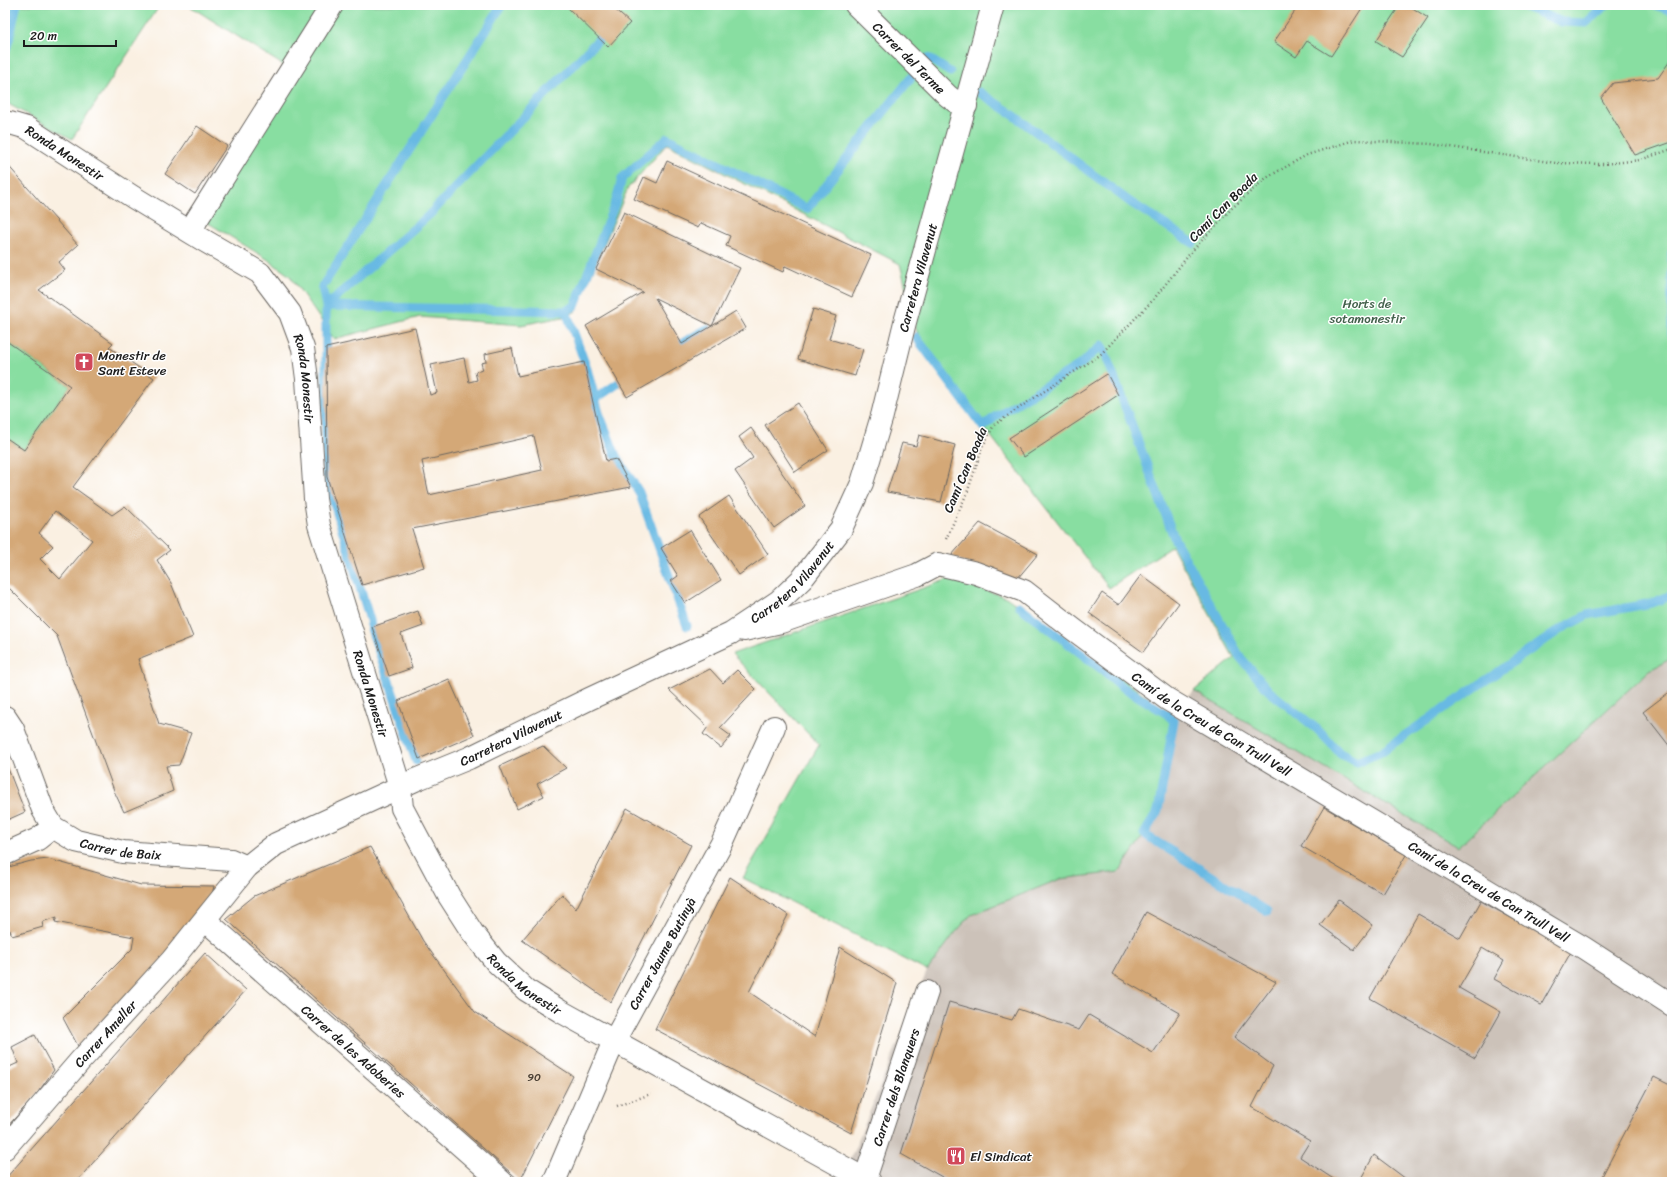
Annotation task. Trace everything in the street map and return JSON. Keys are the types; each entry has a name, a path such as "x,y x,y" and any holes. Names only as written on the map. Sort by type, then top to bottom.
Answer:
{"street":[{"path":"192,232 196,221 332,5"},
{"name":"Carrer del Terme","path":"856,5 948,96 956,102 966,106"},
{"name":"Carretera Vilavenut","path":"247,867 276,844 400,787 469,758 589,698 731,632 780,601 802,579 841,529 862,483 882,416 905,322 993,5"},
{"name":"Ronda Monestir","path":"7,124 27,128 133,197 260,273 290,313 303,348 307,379 315,499 319,525 400,787 402,808 449,896 472,932 496,962 526,990 560,1011 866,1181"},
{"path":"731,632 781,622 917,575 938,564"},
{"name":"Camí de la Creu de Can Trull Vell","path":"938,564 976,573 1024,591 1167,699 1584,948 1672,1006"},
{"path":"5,717 13,729 43,810 53,827 38,838 5,854"},
{"name":"Carrer Jaume Butinyà","path":"554,1182 614,1041 722,843 774,727"},
{"name":"Carrer de Baix","path":"53,827 76,841 123,852 231,860 247,867"},
{"name":"Carrer Ameller","path":"5,1148 80,1061 172,960 247,867"},
{"name":"Carrer de les Adoberies","path":"205,920 502,1182"},
{"name":"Carrer dels Blanquers","path":"866,1181 927,992"}],"path":[{"name":"Camí Can Boada","path":"938,564 945,541 967,494 983,446 994,425 1100,355 1153,300 1192,251 1232,208 1266,178 1307,155 1354,140 1431,144 1556,163 1604,164 1640,160 1672,149"},
{"path":"611,1108 657,1092 669,1071"}],"shaded area":[{"path":"1672,658 1672,1182 843,1182 846,1170 927,971 955,933 971,915 1060,879 1119,872 1156,817 1172,714 1194,691 1458,847 1650,670"}],"green space":[{"path":"5,5 160,5 72,139 10,105 5,98"},
{"name":"Horts de sotamonestir","path":"188,5 1672,5 1672,658 1650,670 1458,847 1194,691 1234,658 1172,546 1109,588 986,430 917,332 900,264 667,144 628,188 576,311 568,316 521,325 420,317 334,339 290,276 267,259 205,221 297,74"},
{"path":"5,340 70,386 24,450 5,437"},
{"path":"949,579 1006,597 1172,714 1156,817 1119,872 1060,879 971,915 955,933 927,971 743,878 819,745 732,654"}],"building":[{"path":"565,5 610,5 630,23 608,47"},
{"path":"1299,5 1364,5 1331,56 1307,41 1296,57 1274,42"},
{"path":"1400,5 1408,5 1428,18 1402,57 1376,41"},
{"path":"1672,58 1672,142 1635,155 1601,98 1613,83 1658,78"},
{"path":"197,126 227,146 195,194 165,174"},
{"path":"667,161 871,255 852,297 785,266 783,272 726,246 730,236 701,223 698,228 634,199 644,177 657,183"},
{"path":"5,162 78,245 59,262 65,270 39,290 113,343 109,347 154,378 73,487 112,515 125,506 170,550 157,560 171,583 193,637 138,659 159,724 191,733 179,765 166,766 173,791 124,812 115,793 57,636 5,584 5,437 24,450 70,386 5,340","holes":["55,511 92,540 60,579 40,559 53,546 39,533"]},
{"path":"624,212 740,268 712,326 736,311 746,328 627,397 586,326 643,292 596,269","holes":["655,298 712,326 682,344"]},
{"path":"813,309 836,316 829,339 863,349 855,376 798,359"},
{"path":"415,328 430,395 437,393 431,365 464,358 469,382 477,380 475,372 483,370 481,363 486,362 485,354 512,348 518,376 584,362 606,461 616,459 631,487 412,529 424,567 362,585 327,477 326,348","holes":["534,436 542,470 429,495 422,461"]},
{"path":"1107,374 1118,395 1024,457 1009,438"},
{"path":"798,403 828,450 795,472 765,425"},
{"path":"751,428 805,506 774,528 735,471 753,458 739,437"},
{"path":"919,435 955,445 941,502 887,492 902,443 916,446"},
{"path":"729,496 768,554 739,575 699,517"},
{"path":"980,523 1038,554 1012,585 951,556"},
{"path":"690,530 721,580 685,603 671,581 678,576 661,548"},
{"path":"1141,575 1179,603 1143,652 1089,613 1102,593 1119,605"},
{"path":"418,611 423,626 401,634 412,668 389,676 372,627"},
{"path":"710,669 723,683 737,670 756,689 720,728 731,736 721,748 703,734 708,727 669,690"},
{"path":"449,679 474,735 419,759 398,701"},
{"path":"1672,690 1672,748 1671,748 1643,712"},
{"path":"543,746 566,768 537,784 544,796 517,809 500,766"},
{"path":"5,761 25,812 5,821"},
{"path":"1324,807 1406,855 1383,894 1301,846"},
{"path":"627,808 691,845 611,1002 522,940 562,894 576,909"},
{"path":"370,847 423,941 475,1012 573,1076 520,1181 226,919 254,896"},
{"path":"48,859 141,885 214,886 210,903 152,971 78,1046 63,1018 132,949 134,937 55,922 57,917 42,922 43,927 12,936 10,930 5,932 5,868 31,861"},
{"path":"730,877 788,915 749,992 815,1037 840,947 897,983 851,1133 655,1029"},
{"path":"1339,900 1373,925 1354,950 1320,925"},
{"path":"1481,901 1571,952 1541,1005 1494,979 1504,961 1482,948 1459,988 1501,1012 1475,1058 1370,998 1418,914 1460,938"},
{"path":"1146,912 1276,982 1234,1037 1273,1066 1252,1107 1310,1141 1300,1157 1338,1182 951,1182 901,1154 949,1002 1012,1020 1018,1009 1079,1030 1089,1015 1153,1053 1180,1013 1112,974"},
{"path":"205,953 246,990 76,1182 5,1182 5,1179"},
{"path":"35,1035 54,1070 36,1095 5,1129 5,1069 18,1063 12,1047"},
{"path":"1654,1077 1672,1086 1672,1182 1599,1182"},
{"path":"1374,1155 1410,1182 1359,1182"}],"waterway":[{"path":"5,51 17,5"},
{"path":"416,761 371,628 370,620 326,477 326,306 322,287 502,5"},
{"path":"1521,5 1562,22 1586,23 1606,5"},
{"path":"1655,5 1672,11"},
{"path":"326,306 429,215 598,40"},
{"path":"928,58 950,72"},
{"path":"326,306 566,311 575,306 617,198 622,178 667,138 807,209 914,74"},
{"path":"979,92 1008,111 1130,202 1193,243"},
{"path":"1672,253 1672,334"},
{"path":"566,311 587,369 599,413 616,456 639,492 687,626"},
{"path":"672,349 707,329"},
{"path":"916,337 983,427 996,416 1081,364 1102,345 1175,540 1240,657 1269,691 1317,729 1340,753 1357,762 1379,753 1561,629 1587,615 1652,603 1672,595"},
{"path":"595,399 629,376"},
{"path":"1019,606 1104,671 1121,686 1167,714 1174,721 1158,811 1144,834 1267,911"}],"place":[{"name":"Monestir de Sant Esteve","path":"84,362"},
{"name":"El Sindicat","path":"956,1156"}]}
